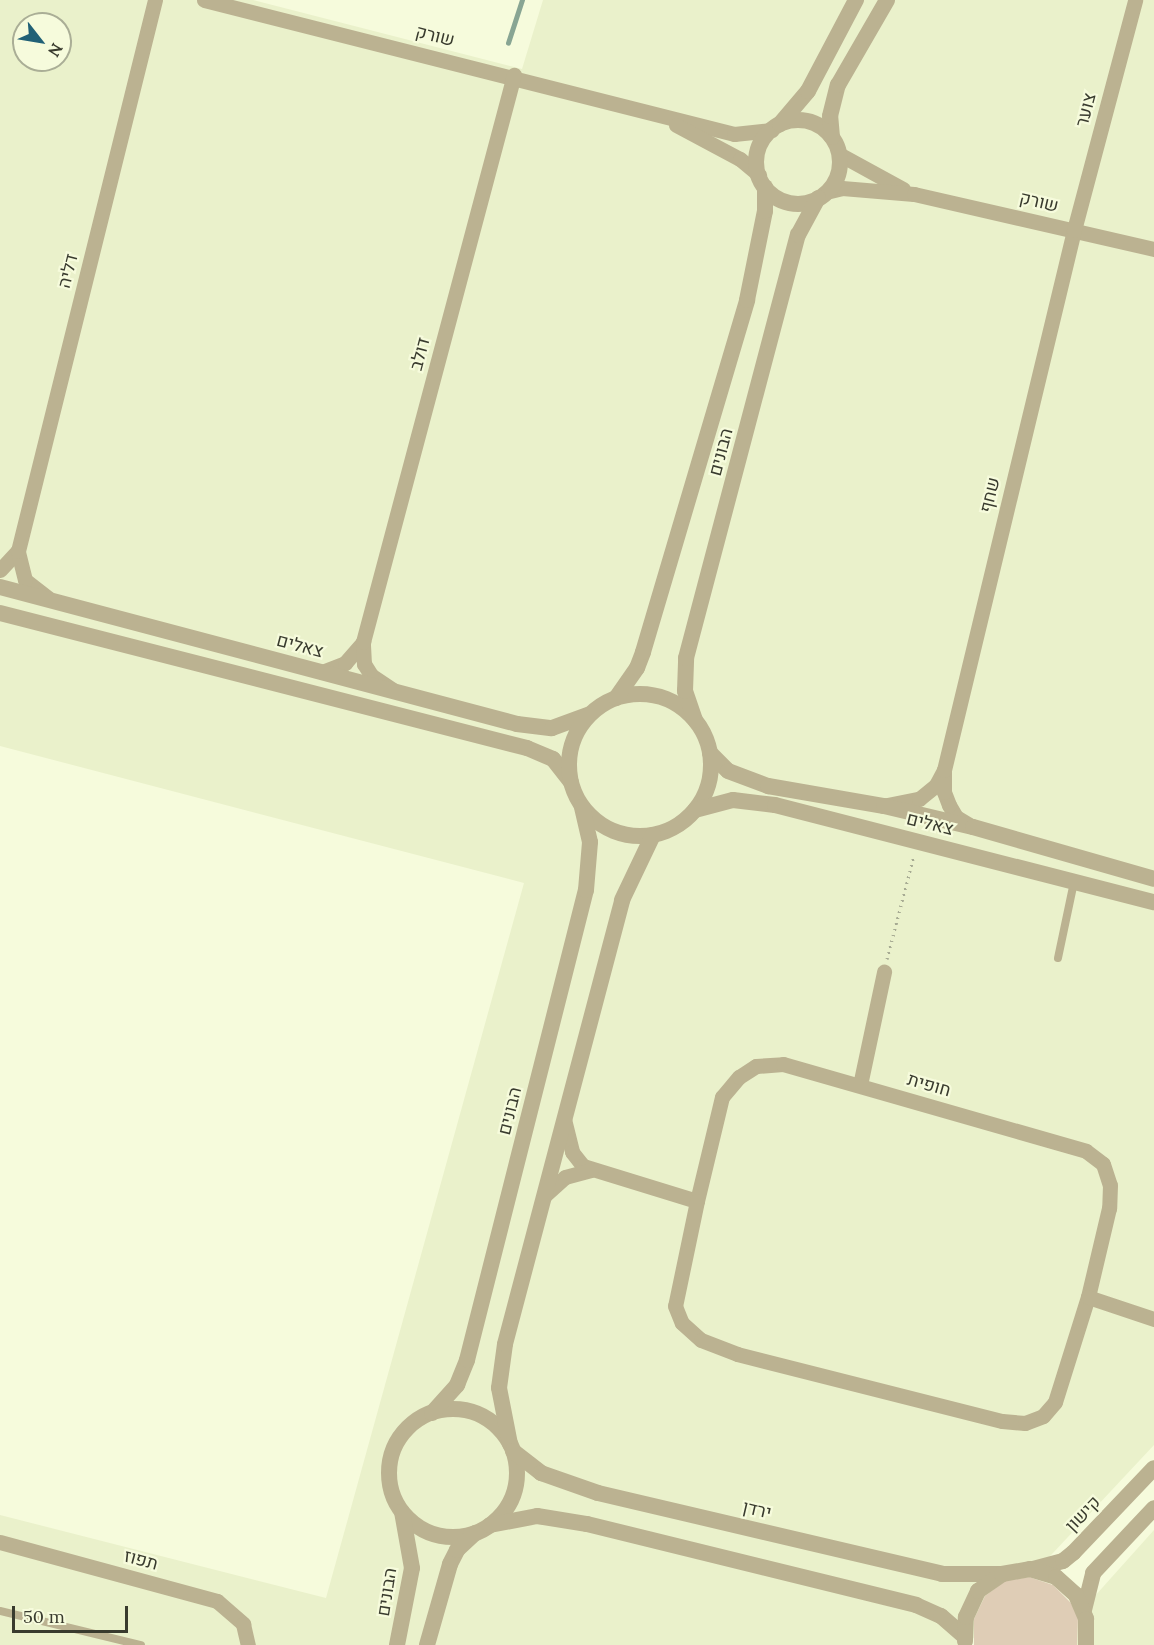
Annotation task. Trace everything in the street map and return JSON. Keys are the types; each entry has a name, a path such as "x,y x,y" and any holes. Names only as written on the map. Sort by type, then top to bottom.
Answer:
{"street":[{"name":"דליה","path":"52,600 25,580 18,551 155,0"},
{"name":"שורק","path":"204,0 514,75 734,134 776,127"},
{"path":"856,0 808,91 758,150 762,181 783,201 794,203 822,195 837,178 839,154 832,137 830,116 838,86 887,0"},
{"name":"צוער","path":"1074,230 1135,0"},
{"name":"דולב","path":"395,691 368,669 362,654 363,642 514,75"},
{"name":"שורק","path":"655,113 740,159 762,181"},
{"path":"776,127 804,120 823,128 832,137"},
{"name":"שורק","path":"839,154 914,194"},
{"name":"הבונים","path":"616,698 637,668 643,652 747,300 765,211 762,181"},
{"name":"שורק","path":"822,195 842,188 914,194 1154,249"},
{"name":"הבונים","path":"695,720 685,691 686,658 798,235 822,195"},
{"name":"שחף","path":"973,827 956,817 949,805 944,792 944,770 1074,230"},
{"name":"דליה","path":"0,570 18,551"},
{"name":"צאלים","path":"0,587 536,727 566,725 590,714"},
{"path":"0,613 527,748 553,759 571,782 582,807 614,831 653,835 669,830 695,810 706,792 710,753 695,720 668,699 642,694 616,698 590,714 572,746 571,782"},
{"name":"דולב","path":"322,672 345,663 363,642"},
{"name":"צאלים","path":"710,753 728,771 745,779 884,806 973,827 1150,878"},
{"name":"שחף","path":"884,806 919,799 936,785 944,770"},
{"name":"צאלים","path":"695,810 718,801 763,803 1154,902"},
{"name":"הבונים","path":"432,1413 457,1385 467,1360 585,890 590,842 582,807"},
{"path":"427,1645 450,1564 457,1550 505,1508 514,1490 517,1475 499,1388 505,1344 622,900 653,835"},
{"path":"860,1085 884,972"},
{"name":"חופית","path":"783,1064 860,1085 1086,1151 1103,1164 1110,1185 1109,1208 1088,1297 1055,1402 1043,1416 1034,1419 1002,1421 737,1354 701,1340 682,1323 675,1306 722,1097 739,1077 756,1066 783,1064"},
{"path":"564,1116 572,1152 591,1170 697,1201"},
{"path":"544,1196 565,1176 591,1170"},
{"path":"1088,1297 1154,1319"},
{"path":"512,1448 496,1426 472,1412 449,1409 432,1413 406,1429 392,1455 391,1489 402,1511 433,1533 448,1536 537,1516 576,1522 916,1605 946,1619 965,1642"},
{"name":"ירדן","path":"512,1448 541,1473 598,1493 942,1574 1002,1574 1030,1569"},
{"name":"קישון","path":"1030,1569 1063,1561 1073,1553 1154,1468"},
{"path":"1086,1645 1084,1611 1094,1573 1154,1508"},
{"name":"הבונים","path":"397,1645 412,1568 402,1511"},
{"name":"תפוז","path":"0,1542 217,1601 243,1624 248,1645"},
{"path":"1030,1569 1064,1582 1084,1611"},
{"path":"965,1642 973,1599 1002,1574"}],"lane":[{"path":"1058,958 1074,882"},
{"path":"0,1611 141,1645"}],"path":[{"path":"884,972 918,841"}],"shaded area":[{"path":"0,0 253,0 522,69 543,0 1154,0 1154,1445 967,1645 0,1645 0,1515 326,1598 524,883 0,746"},
{"path":"1154,1530 1154,1645 1051,1645"},
{"path":"1029,1577 1053,1585 1071,1603 1078,1618 1077,1645 974,1645 974,1619 985,1596 1005,1581"}],"waterway":[{"path":"508,43 522,0"}]}
